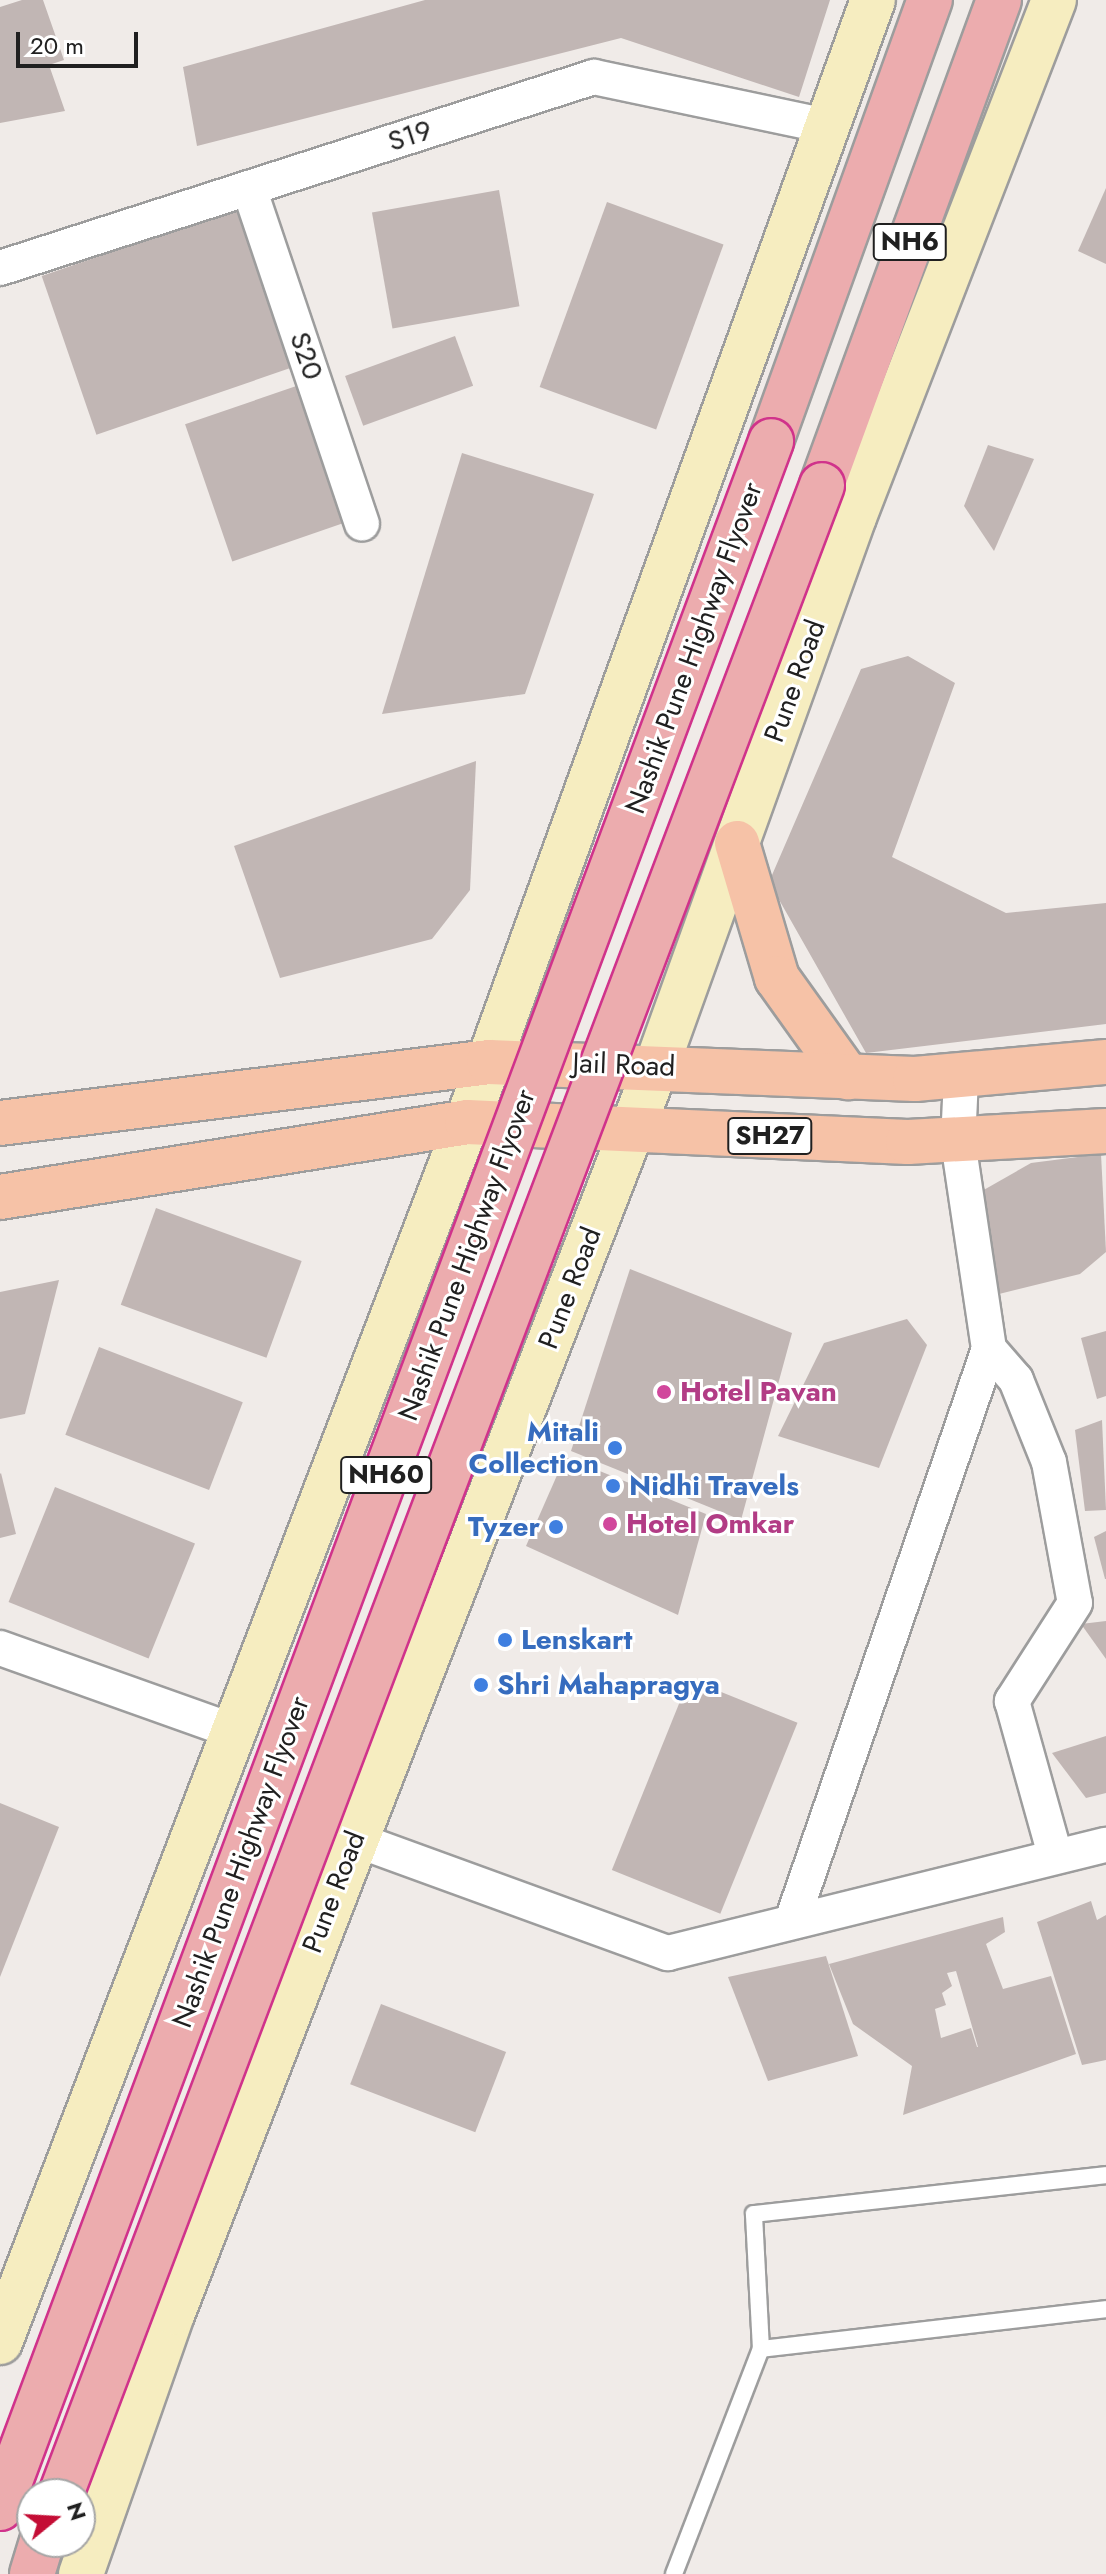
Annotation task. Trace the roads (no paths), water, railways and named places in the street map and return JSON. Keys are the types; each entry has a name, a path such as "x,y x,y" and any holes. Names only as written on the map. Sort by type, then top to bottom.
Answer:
{"highway":[{"name":"Nashik Pune Highway Flyover","path":"0,2508 771,441 930,0"},
{"name":"Nashik Pune Highway Flyover","path":"67,2478 822,485 999,0"}],"main road":[{"path":"2,2327 467,1122 873,0"},
{"name":"Pune Road","path":"81,2574 354,1839 657,1065 737,843 1054,0"},
{"path":"737,843 777,978 848,1077"},
{"name":"Jail Road","path":"0,1123 489,1062 657,1065 848,1077 961,1079 1106,1062"},
{"path":"0,1197 467,1122"},
{"name":"SH27","path":"467,1122 958,1142"},
{"path":"958,1142 1106,1131"}],"street":[{"name":"S19","path":"0,268 594,77 826,126"},
{"name":"S20","path":"249,188 362,524"},
{"path":"792,1921 989,1349 958,1142 961,1079"},
{"path":"989,1349 1016,1380 1049,1462 1075,1603 1012,1701 1055,1855"},
{"path":"0,1648 230,1730"},
{"path":"354,1839 668,1953 1055,1855 1106,1845"}],"lane":[{"path":"674,2574 761,2349 754,2214 1106,2175"},
{"path":"761,2349 1106,2309"}],"place":[{"name":"Hotel Pavan","path":"664,1392"},
{"name":"Mitali Collection","path":"615,1448"},
{"name":"Nidhi Travels","path":"613,1486"},
{"name":"Hotel Omkar","path":"610,1524"},
{"name":"Tyzer","path":"556,1527"},
{"name":"Lenskart","path":"505,1640"},
{"name":"Shri Mahapragya","path":"481,1685"}]}
